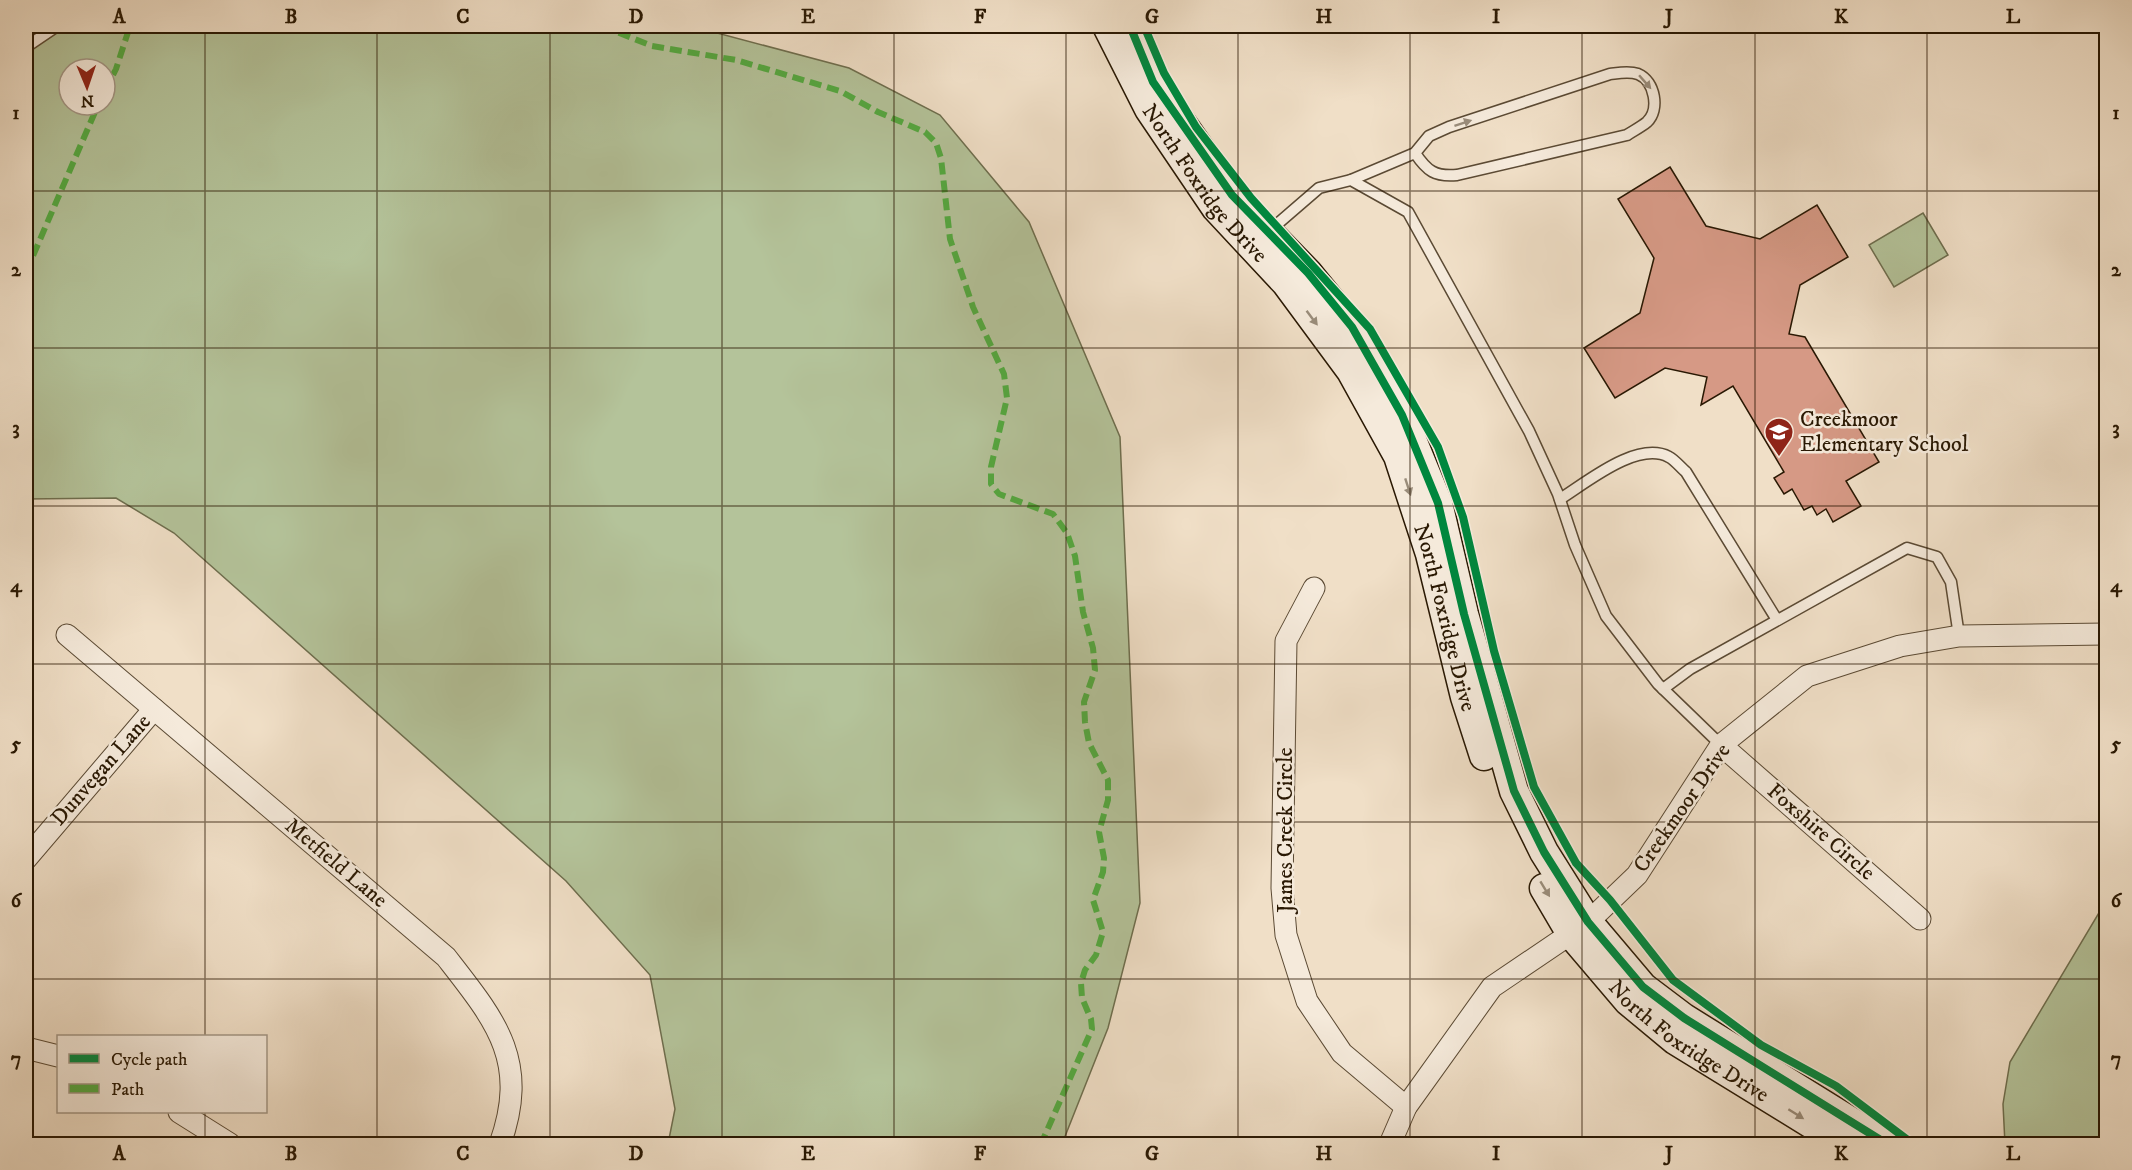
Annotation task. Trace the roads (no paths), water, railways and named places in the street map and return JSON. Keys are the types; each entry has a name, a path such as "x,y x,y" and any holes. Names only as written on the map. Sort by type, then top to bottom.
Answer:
{"street":[{"name":"North Foxridge Drive","path":"1107,26 1158,122 1216,208 1308,273 1352,327 1402,415 1438,503 1464,614 1514,791 1580,928 1628,1001 1675,1040 1844,1144"},
{"name":"North Foxridge Drive","path":"1130,26 1153,82 1261,240"},
{"name":"James Creek Circle","path":"1314,588 1286,641 1282,888 1286,935 1307,1001 1342,1053 1406,1107"},
{"name":"Creekmoor Drive","path":"1390,1144 1406,1107 1492,987 1580,928 1637,874 1722,745 1807,676 1900,646 1959,636 2106,634"},
{"name":"Metfield Lane","path":"67,635 446,957 489,1012 505,1044 510,1072 509,1107 500,1144"},
{"name":"Dunvegan Lane","path":"26,859 154,709"},
{"name":"Foxshire Circle","path":"1722,745 1920,919"},
{"name":"North Foxridge Drive","path":"1580,928 1642,987 1684,1018 1887,1144"},
{"path":"26,1048 57,1056"},
{"path":"181,1113 230,1144"}],"lane":[{"path":"26,47 57,26"},
{"path":"1261,240 1319,188 1352,180 1415,153 1429,136 1449,128 1610,74 1626,72 1640,75 1652,88 1655,105 1648,121 1627,135 1457,175 1440,176 1426,170 1415,153"},
{"path":"1352,180 1408,212 1529,431 1560,499 1575,545 1606,616 1663,689 1722,745"},
{"path":"1560,499 1624,459 1651,452 1669,457 1686,472 1777,620"},
{"path":"1663,689 1690,669 1907,548 1936,557 1951,582 1959,636"}],"place":[{"name":"Creekmoor Elementary School","path":"1779,458"}]}
